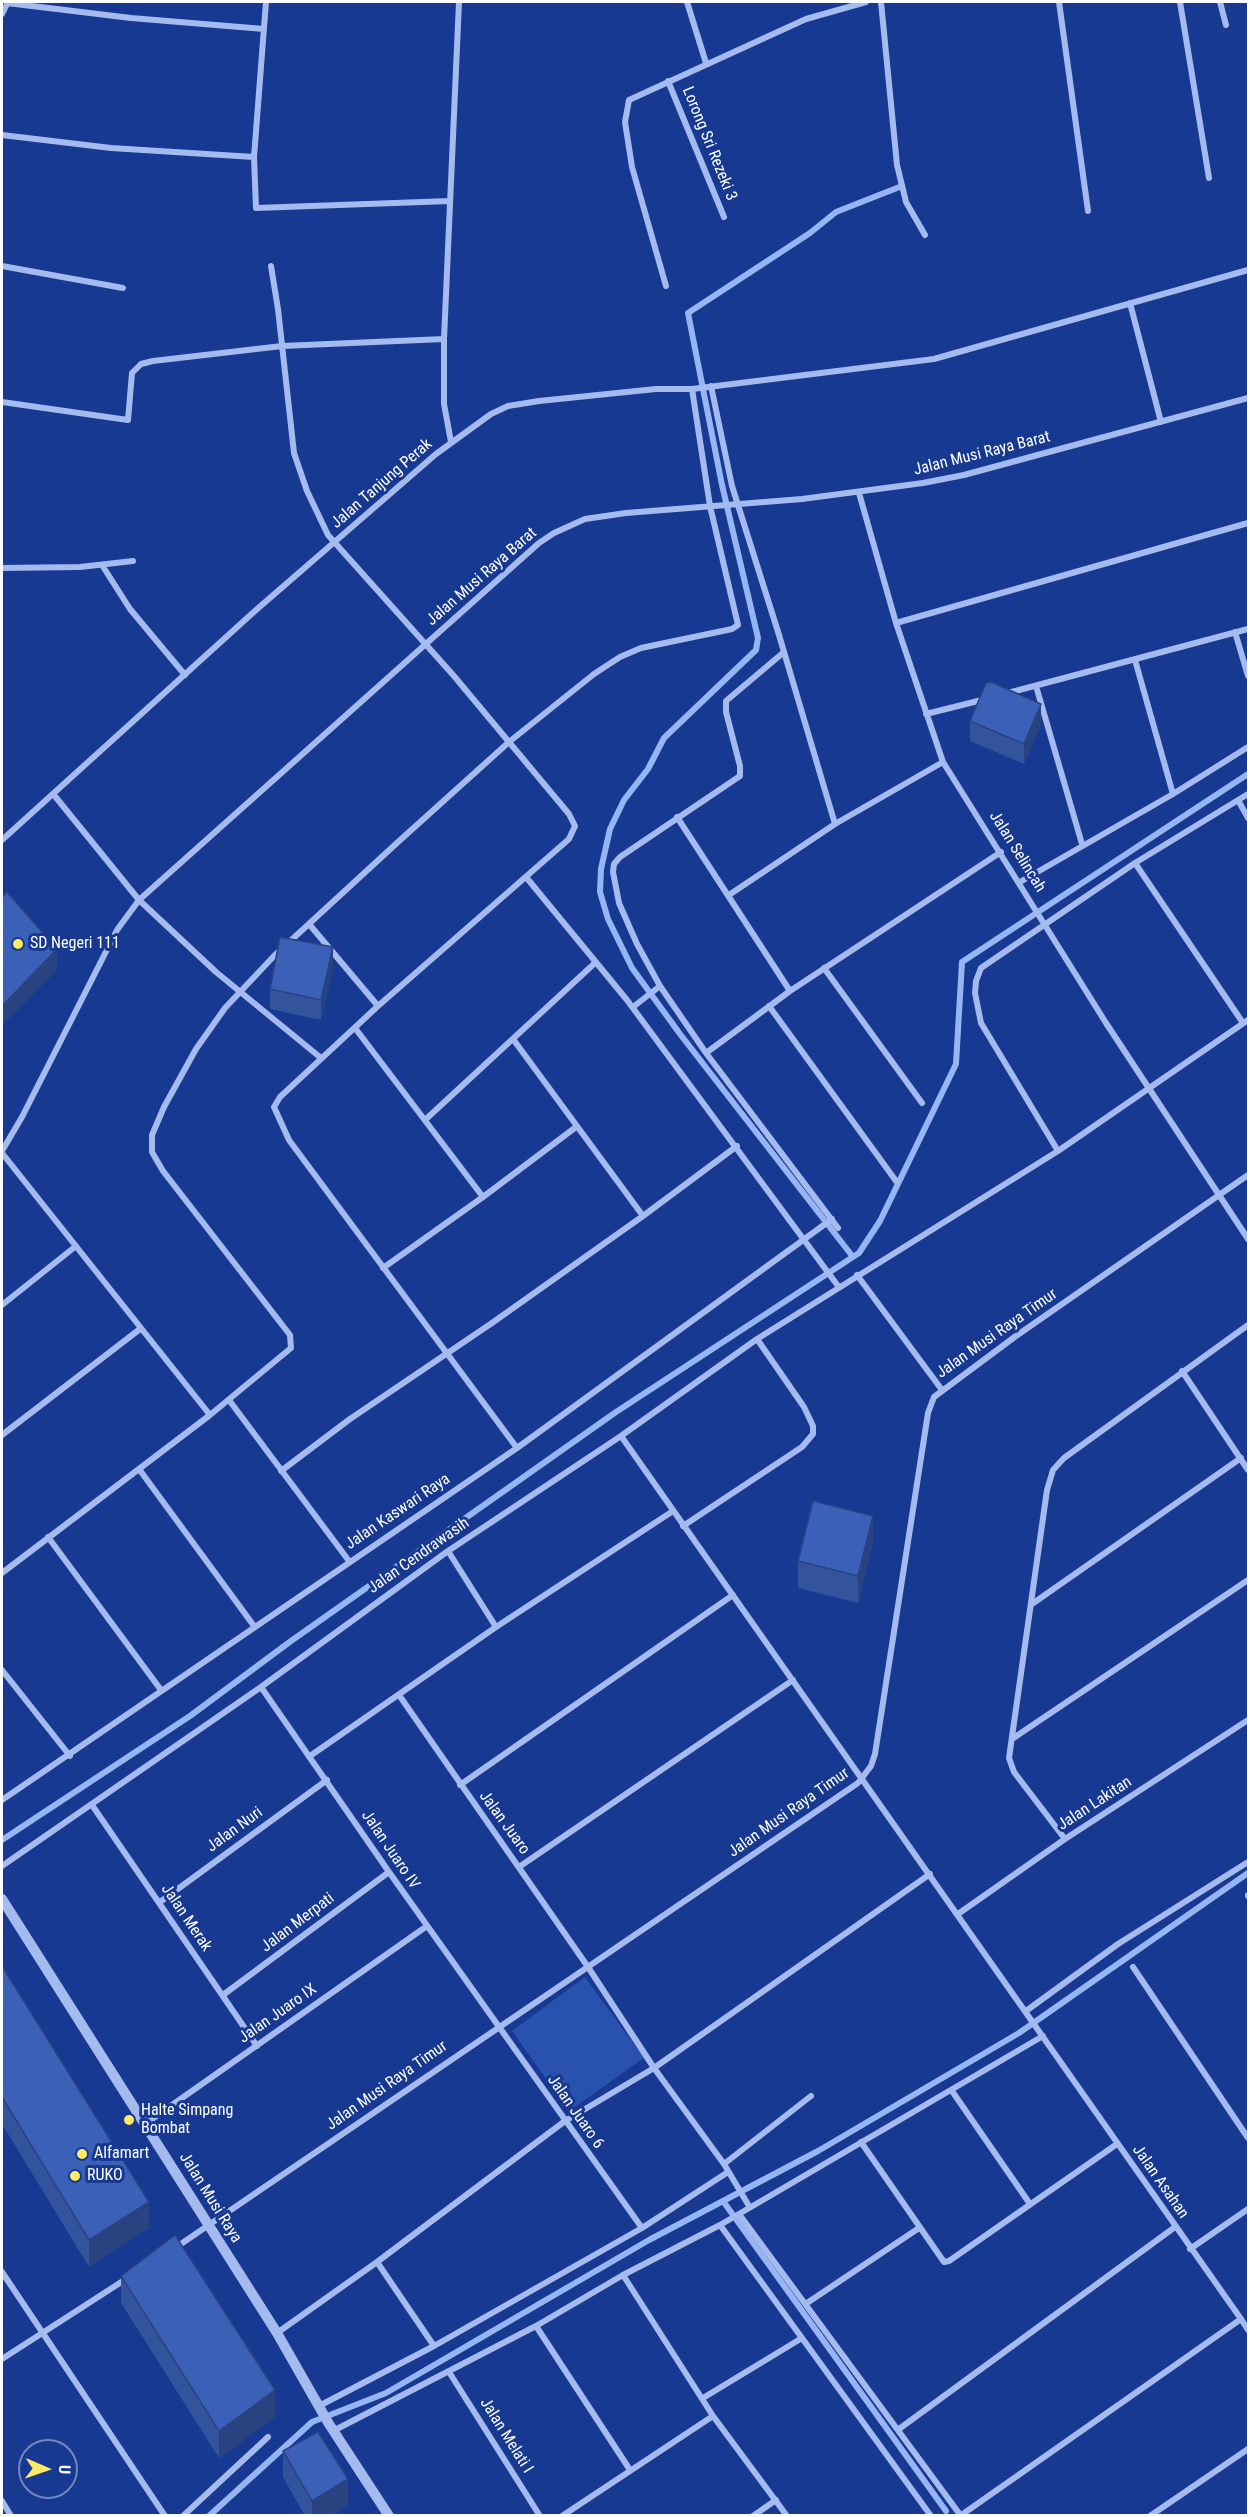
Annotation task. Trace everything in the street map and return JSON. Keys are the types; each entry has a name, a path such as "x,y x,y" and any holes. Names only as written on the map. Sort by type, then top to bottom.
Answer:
{"street":[{"path":"2,14 8,2 131,18 264,29"},
{"path":"266,2 254,157 256,208 450,201"},
{"name":"Jalan Tanjung Perak","path":"2,840 185,675 451,442 445,413 444,339 459,2"},
{"path":"687,2 706,63"},
{"path":"666,286 638,194 625,122 627,104 632,97 806,19 866,2"},
{"path":"881,2 901,186 906,202 925,235"},
{"path":"1059,2 1088,211"},
{"path":"1180,2 1209,178"},
{"path":"1220,2 1226,25"},
{"name":"Lorong Sri Rezeki 3","path":"668,81 724,217"},
{"path":"2,135 111,148 254,157"},
{"path":"2,266 123,288"},
{"path":"271,266 296,460 307,491 334,543 426,644 569,814 574,826 569,839 378,1006 280,1097 274,1107 289,1140 517,1448"},
{"path":"451,442 491,414 508,406 656,389 693,388 934,359 1248,270"},
{"path":"1130,303 1161,422"},
{"path":"2,402 128,420 132,373 141,364 175,356 282,346 444,339"},
{"path":"709,386 736,504 784,652 835,824"},
{"path":"2,1573 210,1415 290,1350 291,1340 155,1160 151,1144 152,1135 164,1107 196,1049 240,991 309,924 509,742 594,674 620,657 641,648 737,626 737,614 712,506 693,388"},
{"name":"Jalan Musi Raya Barat","path":"2,1152 117,930 139,900 539,543 568,525 626,513 860,492 964,475 1248,398"},
{"name":"Jalan Selincah","path":"860,492 896,623 943,762 1150,1090 1220,1194"},
{"path":"896,623 1248,523"},
{"path":"2,568 102,565 133,561"},
{"path":"102,565 130,609 185,675"},
{"path":"1003,694 1248,629"},
{"path":"1235,632 1248,676"},
{"path":"784,652 726,701 726,712 740,766 740,776 620,857 613,868 619,903 658,987 705,1053 838,1228"},
{"path":"1135,660 1173,794"},
{"path":"1036,686 1082,844"},
{"path":"926,714 992,697"},
{"path":"1020,882 1082,844 1173,794 1248,747"},
{"path":"729,895 835,824 943,762"},
{"path":"1058,1151 981,1023 975,993 976,981 981,968 1135,863 1248,794"},
{"path":"54,795 139,900 185,944 321,1059"},
{"path":"1238,800 1248,818"},
{"path":"677,817 790,991"},
{"path":"705,1053 790,991 1001,852"},
{"path":"1135,863 1246,1022"},
{"path":"526,877 633,1007 823,1262 838,1286"},
{"path":"309,924 378,1006"},
{"path":"425,1120 596,962"},
{"path":"824,968 922,1103"},
{"path":"633,1007 658,987"},
{"path":"769,1006 896,1181"},
{"name":"Jalan Cendrawasih","path":"2,1866 261,1687 448,1551 621,1436 757,1340 838,1286 931,1232 1058,1151 1246,1022"},
{"path":"355,1028 483,1197"},
{"path":"513,1039 643,1216"},
{"path":"383,1268 576,1127"},
{"path":"281,1471 350,1419 643,1216 736,1146"},
{"path":"2,1152 210,1415"},
{"name":"Jalan Musi Raya Timur","path":"170,2251 852,1788 862,1778 874,1758 928,1413 934,1397 1248,1175"},
{"path":"1220,1194 1248,1239"},
{"name":"Jalan Kaswari Raya","path":"2,1800 70,1756 161,1690 517,1448 831,1220"},
{"path":"2,1305 76,1246"},
{"path":"857,1275 942,1390"},
{"path":"1065,1839 1009,1764 1047,1490 1053,1470 1064,1458 1248,1325"},
{"path":"2,1435 140,1329"},
{"path":"683,1526 802,1447 813,1434 813,1426 804,1407 757,1340"},
{"path":"1182,1371 1248,1470"},
{"path":"229,1400 349,1561"},
{"name":"Jalan Asahan","path":"621,1436 1248,2330"},
{"path":"1032,1604 1241,1458"},
{"path":"139,1469 254,1626"},
{"path":"310,1756 496,1627 673,1511"},
{"path":"48,1537 161,1690"},
{"path":"448,1551 496,1627"},
{"path":"1012,1739 1248,1580"},
{"path":"460,1785 733,1595"},
{"path":"2,1671 70,1756"},
{"path":"519,1867 793,1680"},
{"name":"Jalan Juaro IV","path":"261,1687 427,1926 500,2025"},
{"name":"Jalan Juaro","path":"399,1695 588,1967 654,2068 724,2164 748,2203"},
{"name":"Jalan Lakitan","path":"958,1914 1065,1839 1248,1720"},
{"name":"Jalan Nuri","path":"160,1902 327,1780"},
{"name":"Jalan Merak","path":"92,1805 256,2046"},
{"path":"1026,2011 1118,1944 1248,1862"},
{"name":"Jalan Merpati","path":"223,1995 389,1872"},
{"path":"277,2333 377,2262 565,2121 654,2068 930,1874"},
{"name":"Jalan Musi Raya","path":"2,1899 210,2226 277,2333 331,2427 389,2516"},
{"name":"Jalan Juaro IX","path":"145,2124 427,1926"},
{"path":"1133,1967 1248,2138"},
{"name":"Jalan Juaro 6","path":"500,2025 642,2228"},
{"path":"331,2427 449,2372 536,2326 623,2275 723,2224 738,2215 748,2203 952,2091 1041,2033"},
{"path":"952,2091 1030,2204"},
{"path":"724,2164 811,2097"},
{"path":"861,2142 944,2262 949,2261 1118,2144"},
{"path":"321,2408 642,2228 728,2172"},
{"path":"1190,2249 1248,2209"},
{"path":"738,2215 807,2303 960,2515 1240,2319"},
{"path":"723,2224 931,2516"},
{"path":"899,2429 1175,2227"},
{"path":"807,2303 920,2228"},
{"path":"377,2262 434,2346"},
{"path":"2,2272 165,2516"},
{"path":"623,2275 713,2416 787,2516"},
{"path":"2,2360 131,2276"},
{"path":"536,2326 630,2470"},
{"path":"703,2398 802,2338"},
{"name":"Jalan Melati I","path":"449,2372 540,2516"},
{"path":"562,2516 713,2416"},
{"path":"183,2516 268,2437"},
{"path":"1150,2516 1248,2449"},
{"path":"753,2516 776,2500"},
{"path":"2,2501 6,2513"}],"shaded area":[{"path":"585,1977 644,2058 569,2111 512,2031"}],"building":[{"path":"991,682 1041,704 1024,744 970,721 986,683"},
{"name":"SD Negeri 111","path":"7,892 57,949 2,1006 2,897"},
{"path":"280,937 333,947 321,1000 270,989"},
{"path":"813,1501 873,1516 858,1576 798,1561"},
{"name":"RUKO","path":"2,1966 149,2202 89,2240 2,2097"},
{"path":"175,2235 275,2390 219,2431 121,2276"},
{"path":"318,2432 348,2479 312,2501 283,2451"}],"waterway":[{"path":"853,1257 680,1034 632,968 608,919 600,892 601,869 610,829 624,800 648,769 664,738 756,650 758,638 722,485 688,313 810,233 836,212 902,186"},
{"path":"2,1840 190,1716 291,1641 616,1412 859,1253 880,1221 956,1064 962,962 1248,774"},
{"path":"209,2516 312,2422 386,2393 649,2240 818,2151 1019,2033 1248,1873"},
{"path":"723,2201 946,2511"}],"place":[{"name":"SD Negeri 111","path":"18,944"},
{"name":"Halte Simpang Bombat","path":"129,2120"},
{"name":"Alfamart","path":"82,2154"},
{"name":"RUKO","path":"75,2176"}]}
